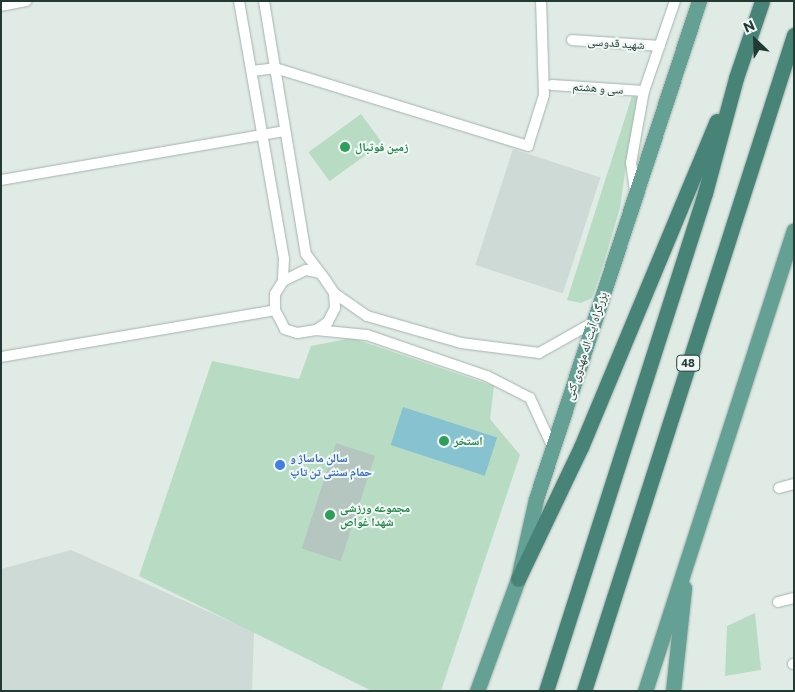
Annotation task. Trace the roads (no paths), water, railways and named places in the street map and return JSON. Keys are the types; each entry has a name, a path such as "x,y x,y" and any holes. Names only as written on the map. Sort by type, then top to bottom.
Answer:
{"highway":[{"path":"546,691 705,193 736,78 762,1"},
{"name":"48","path":"584,691 794,35"},
{"path":"772,101 794,68"},
{"path":"518,579 581,447 682,199 736,78"}],"main road":[{"name":"بزرگراه آیت اله مهدوی کنی","path":"477,691 518,579 536,499 699,1"},
{"path":"645,691 794,231"},
{"path":"673,691 686,562"}],"street":[{"path":"1,6 27,1"},
{"path":"239,1 284,260 283,281 275,294 274,310 285,329 297,333 316,330 367,335 487,376 530,398 553,448"},
{"path":"264,1 306,254 334,293 367,316 442,338 539,353 594,322"},
{"path":"252,72 275,68 528,146 544,95 542,1"},
{"path":"636,195 631,163 644,91 674,1"},
{"name":"شهید قدوسی","path":"572,40 660,46"},
{"name":"سی و هشتم","path":"552,85 644,91"},
{"path":"1,180 286,130"},
{"path":"283,281 306,270 320,273"},
{"path":"316,330 328,322 335,308 334,293"},
{"path":"1,357 274,310"},
{"path":"780,488 794,484"},
{"path":"778,602 794,598"}],"water":[{"name":"استخر","path":"403,407 497,438 485,476 391,445"}],"place":[{"name":"زمین فوتبال","path":"345,147"},
{"name":"استخر","path":"444,441"},
{"name":"سالن ماساژ و حمام سنتی تن تاپ","path":"280,465"},
{"name":"مجموعه ورزشی شهدا غواص","path":"330,515"}]}
